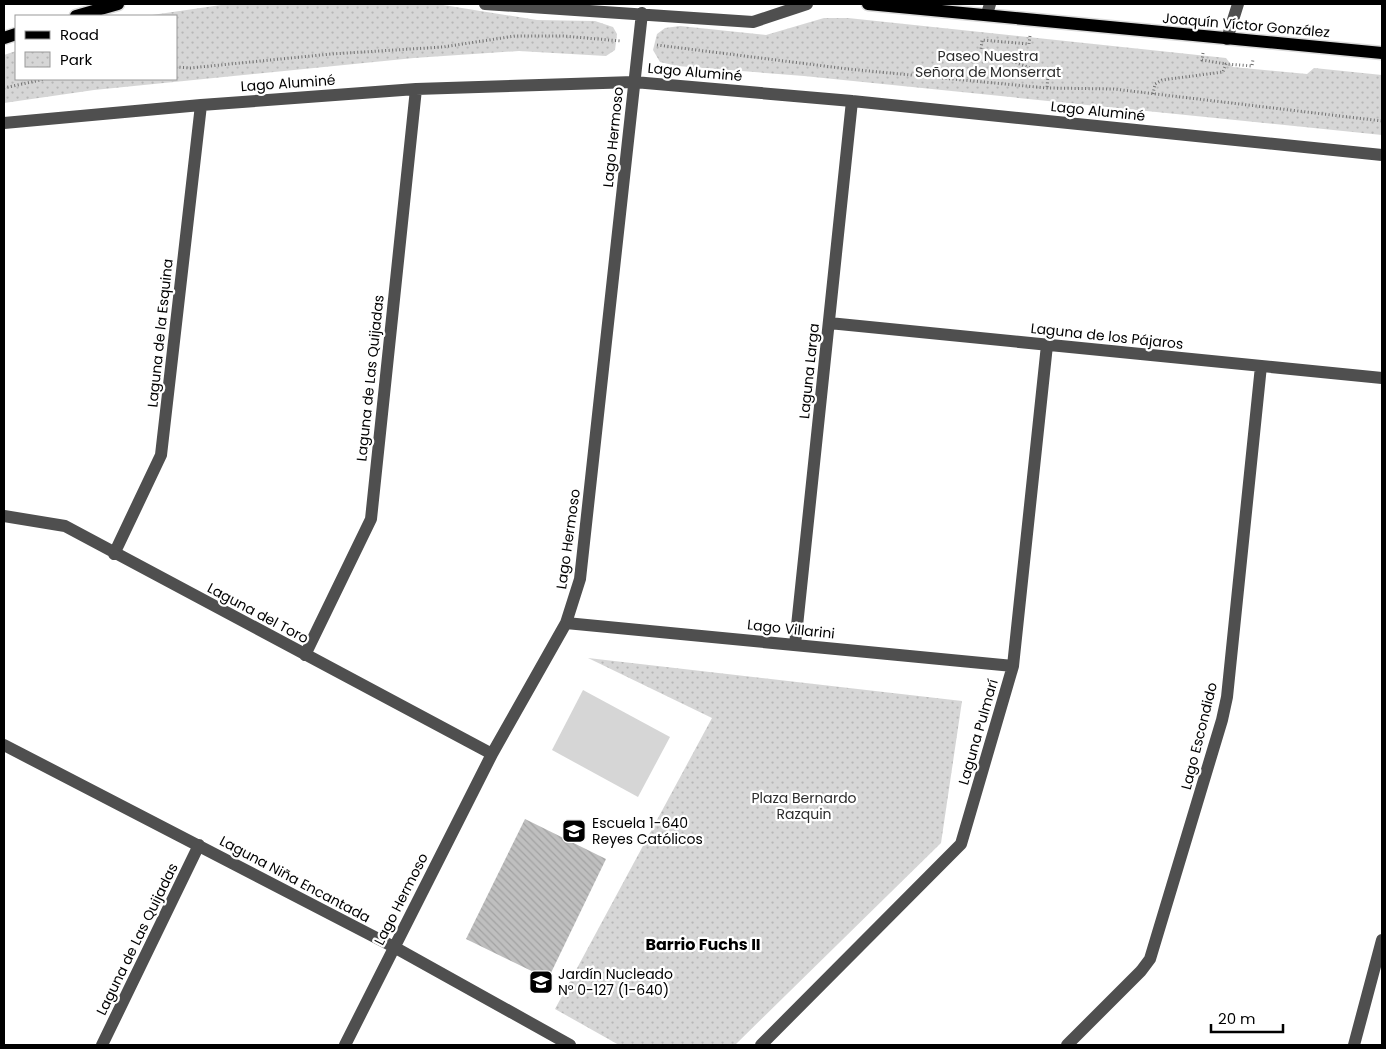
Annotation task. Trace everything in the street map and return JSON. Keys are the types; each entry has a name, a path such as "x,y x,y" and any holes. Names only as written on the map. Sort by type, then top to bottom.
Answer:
{"main road":[{"path":"80,15 118,4"},
{"name":"Joaquín Víctor González","path":"868,4 988,9 1032,19 1382,53"}],"street":[{"path":"485,4 642,13 753,22 807,4"},
{"path":"1227,39 1238,4"},
{"name":"Lago Hermoso","path":"345,1045 492,754 566,623 580,579 642,13"},
{"name":"Lago Aluminé","path":"4,123 201,105 416,89 634,82 852,101 1382,155"},
{"name":"Laguna de Las Quijadas","path":"305,655 371,519 416,89"},
{"name":"Laguna Larga","path":"795,645 852,101"},
{"name":"Laguna de la Esquina","path":"114,554 161,455 201,105"},
{"name":"Laguna de los Pájaros","path":"829,323 1382,378"},
{"name":"Laguna Pulmarí","path":"761,1045 961,844 1013,666 1047,345"},
{"name":"Lago Escondido","path":"1067,1045 1141,971 1150,958 1222,720 1227,697 1261,366"},
{"name":"Laguna del Toro","path":"4,516 65,526 114,554 492,754"},
{"name":"Lago Villarini","path":"566,623 1013,666"},
{"name":"Laguna Niña Encantada","path":"4,746 394,947 570,1045"},
{"name":"Laguna de Las Quijadas","path":"102,1045 199,845"},
{"path":"1354,1045 1382,940"}],"path":[{"path":"1032,19 1030,44 982,40 981,49 1048,75 1047,88"},
{"path":"178,67 190,68 331,54 443,47 522,36 563,36 1047,88 1114,89 1382,121"},
{"path":"1153,94 1154,84 1162,80 1223,72 1226,64 1252,66 1256,41"},
{"path":"4,88 40,80"}],"green space":[{"path":"228,4 437,4 537,20 595,21 613,27 617,34 615,50 606,56 519,51 414,58 94,90 4,103 4,55 15,51 15,80 178,80 178,15 152,15"},
{"name":"Paseo Nuestra Señora de Monserrat","path":"824,18 848,18 1226,58 1233,67 1307,74 1314,68 1382,75 1382,135 804,76 677,66 660,62 653,50 657,34 665,28 680,26 766,35"},
{"name":"Plaza Bernardo Razquin","path":"588,658 962,701 941,843 735,1045 619,1045 555,1009 712,718"},
{"path":"583,690 670,737 638,797 552,750"}],"building":[{"path":"525,819 606,859 548,979 466,939"}],"place":[{"name":"Escuela 1-640 Reyes Católicos","path":"574,831"},
{"name":"Jardín Nucleado N° 0-127 (1-640)","path":"541,982"}],"district":[{"name":"Barrio Fuchs II","path":"703,944"}]}
